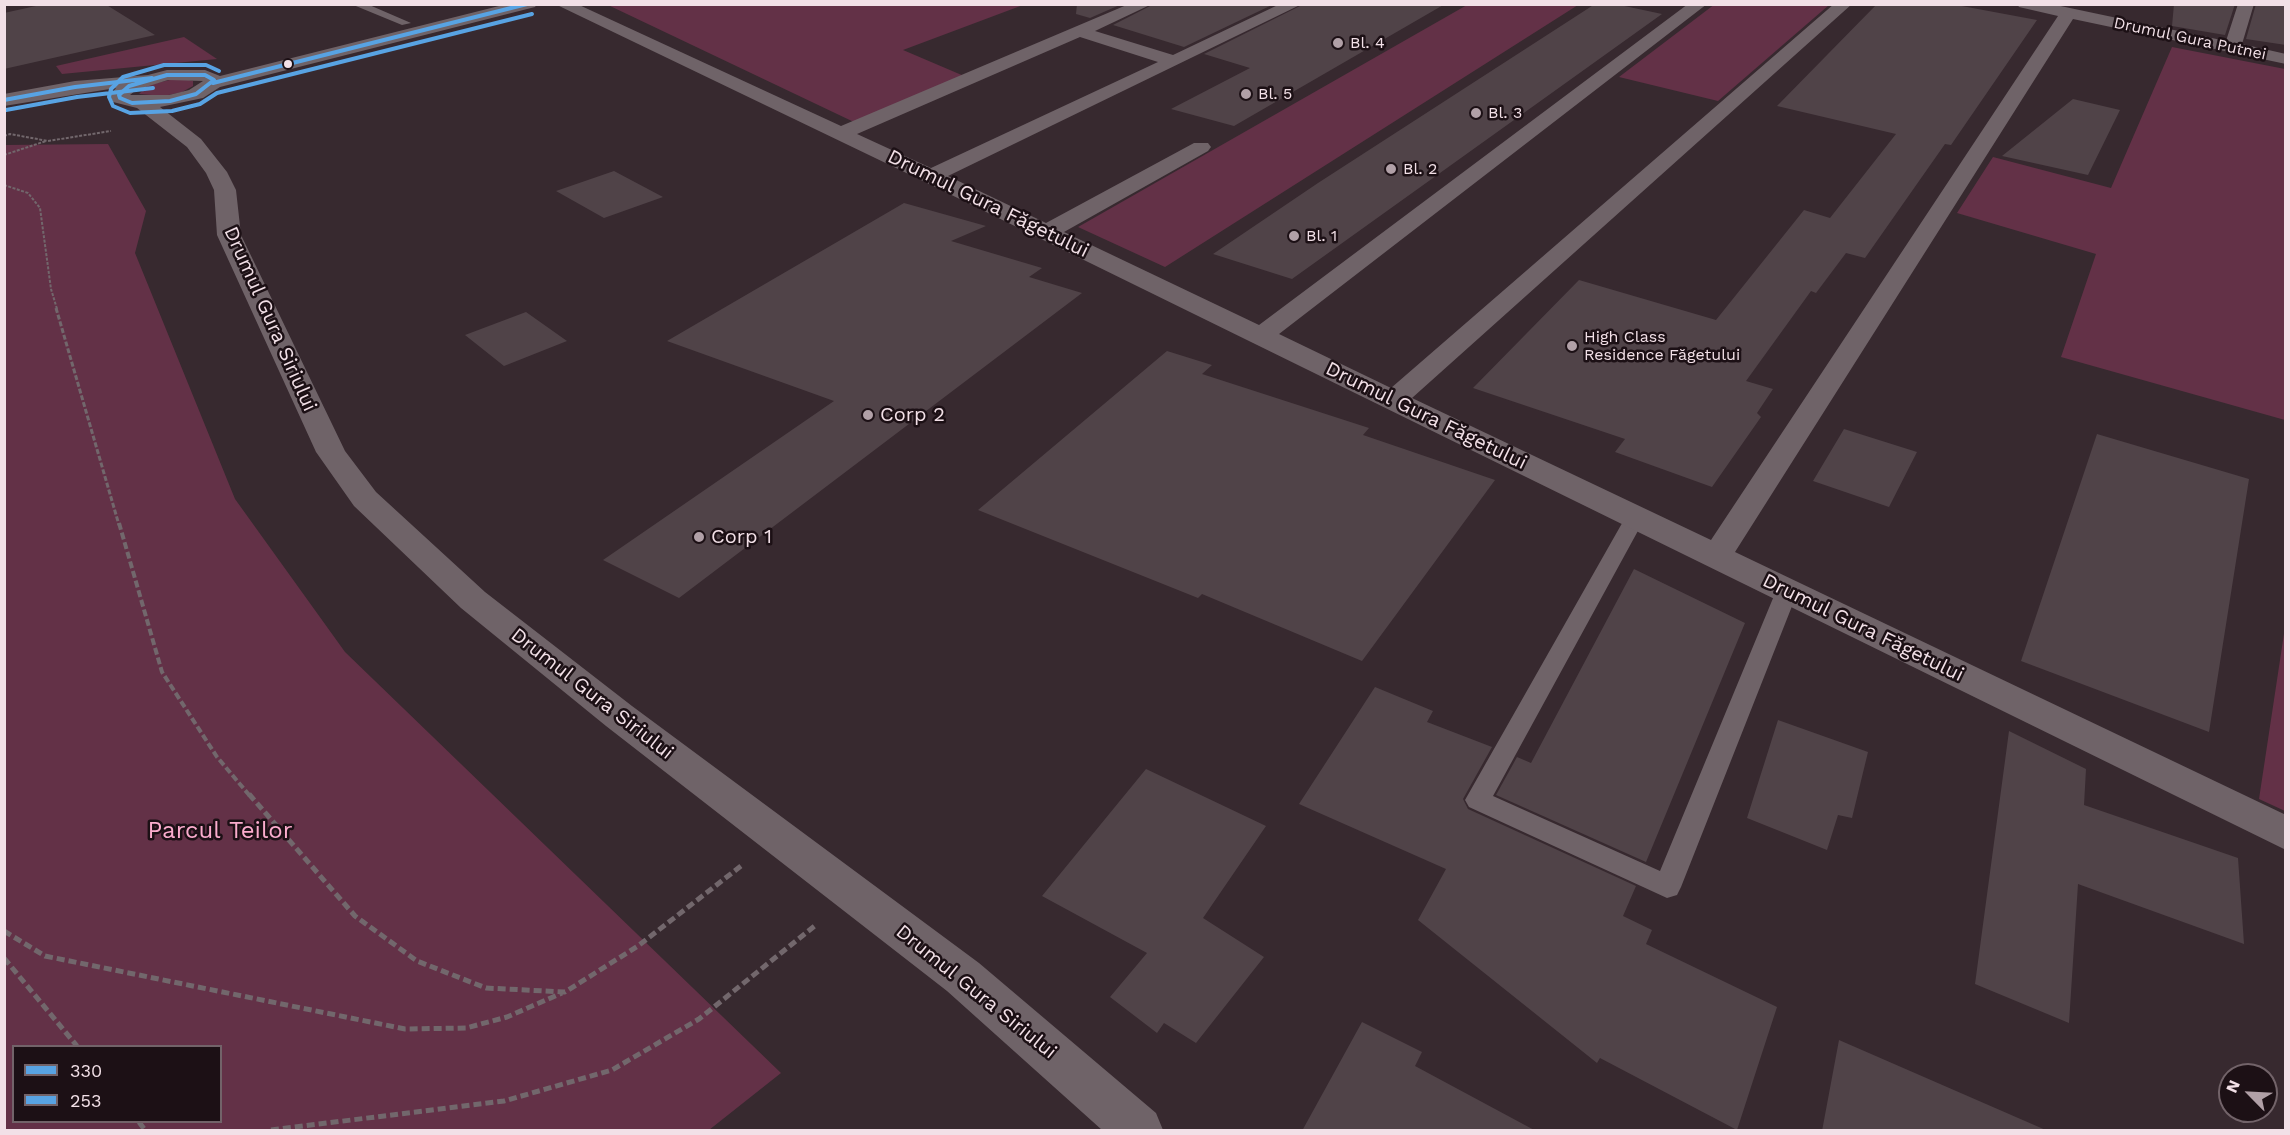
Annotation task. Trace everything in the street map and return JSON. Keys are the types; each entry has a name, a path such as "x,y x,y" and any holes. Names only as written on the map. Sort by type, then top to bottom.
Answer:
{"street":[{"path":"4,110 120,98 142,103 170,101 205,82 477,4"},
{"path":"4,100 75,87 152,78 205,82 530,4"},
{"name":"Drumul Gura Făgetului","path":"563,4 842,133 2286,834"},
{"path":"842,133 1144,4"},
{"path":"931,176 1294,4"},
{"path":"1260,336 1699,4"},
{"path":"1393,400 1844,4"},
{"name":"Drumul Gura Putnei","path":"2025,4 2286,59"},
{"path":"2232,48 2246,4"},
{"path":"1716,557 2068,14"},
{"path":"1082,32 1174,61"},
{"path":"120,98 119,95 129,86 152,78"},
{"path":"194,142 203,115 205,82"},
{"name":"Drumul Gura Siriului","path":"142,103 194,142 225,190 229,235 326,442 365,499 473,600 778,837 963,977 1138,1131"},
{"path":"1047,232 1201,147"}],"lane":[{"path":"356,4 406,23"},
{"path":"1635,518 1478,800 1667,887 1787,591"}],"path":[{"path":"4,136 9,134 4,141"},
{"path":"4,155 48,141"},
{"path":"4,185 28,193 40,208 51,289 162,672 217,757 355,916 417,961 486,988 565,992"},
{"path":"4,931 45,956 405,1029 466,1028 507,1017 565,992 638,946 778,837"},
{"path":"271,1131 504,1101 612,1070 699,1019 854,895"},
{"path":"4,958 75,1045"}],"green space":[{"path":"1715,4 1829,5 1718,101 1619,77"},
{"path":"608,5 1023,5 903,50 964,76 856,123"},
{"path":"1467,5 1578,5 1165,267 1078,227"},
{"path":"184,37 217,59 62,74 56,66"},
{"path":"2172,47 2285,69 2285,420 2061,357 2096,254 1957,213 1993,157 2111,188"},
{"path":"174,79 193,81 193,86 182,92 164,96 139,94 148,85"},
{"name":"Parcul Teilor","path":"108,144 146,211 135,253 235,499 345,652 781,1073 709,1130 5,1130 5,145"},
{"path":"2285,627 2286,811 2259,799"}],"building":[{"path":"45,4 105,4 155,35 4,69 4,13"},
{"path":"1077,4 1122,4 1090,18 1076,14"},
{"path":"1154,4 1274,4 1184,47 1113,25"},
{"path":"1304,4 1445,4 1234,126 1171,109 1250,68 1204,54"},
{"path":"1595,4 1615,4 1662,14 1292,279 1213,254 1318,183"},
{"path":"1877,4 1951,4 2037,20 1951,145 1945,144 1865,258 1846,253 1816,293 1811,291 1746,381 1773,389 1757,413 1761,417 1712,487 1615,452 1625,439 1473,388 1579,280 1716,320 1804,210 1830,218 1896,134 1777,106"},
{"path":"2174,4 2235,4 2225,35 2172,26"},
{"path":"2256,4 2286,4 2286,45 2246,39"},
{"path":"2073,99 2120,110 2088,175 2002,156"},
{"path":"614,171 663,197 604,218 556,191"},
{"path":"904,203 986,226 951,241 1042,268 1029,277 1082,293 679,598 603,560 834,401 667,341"},
{"path":"526,312 567,341 504,366 465,335"},
{"path":"1167,351 1212,365 1202,374 1369,428 1363,435 1495,480 1362,661 1202,594 1198,598 978,510"},
{"path":"1844,429 1917,452 1889,507 1813,481"},
{"path":"2097,434 2249,479 2209,732 2021,661"},
{"path":"1634,569 1745,623 1646,862 1496,795 1517,757 1531,763"},
{"path":"1375,687 1433,711 1427,722 1492,747 1463,799 1468,809 1636,886 1623,916 1652,930 1646,944 1777,1007 1737,1130 1600,1058 1597,1063 1418,920 1446,869 1299,804"},
{"path":"1778,720 1868,752 1852,818 1838,815 1827,850 1747,818"},
{"path":"2009,731 2086,769 2084,805 2238,858 2244,944 2078,884 2069,1023 1975,984"},
{"path":"1146,769 1266,826 1203,918 1264,957 1196,1043 1164,1023 1157,1033 1110,997 1147,953 1042,896"},
{"path":"1362,1022 1422,1052 1415,1066 1536,1131 1302,1131"},
{"path":"1839,1040 2048,1131 1822,1131"}],"transit line":[{"name":"330","path":"213,83 527,4"},
{"name":"253","path":"219,71 206,65 164,65 123,77 111,89 109,97 113,106 130,113 172,111 200,104 217,93 532,14"},
{"name":"330","path":"167,75 205,75 214,80 196,94 170,101 132,103 120,98 119,95 129,86 167,75"},
{"name":"330","path":"4,100 75,87 152,78"},
{"name":"253","path":"6,110 77,97 153,88"}],"place":[{"name":"Bl. 4","path":"1338,43"},
{"name":"Bl. 5","path":"1246,94"},
{"name":"Bl. 3","path":"1476,113"},
{"name":"Bl. 2","path":"1391,169"},
{"name":"Bl. 1","path":"1294,236"},
{"name":"High Class Residence Făgetului","path":"1572,346"},
{"name":"Corp 2","path":"868,415"},
{"name":"Corp 1","path":"699,537"}]}
